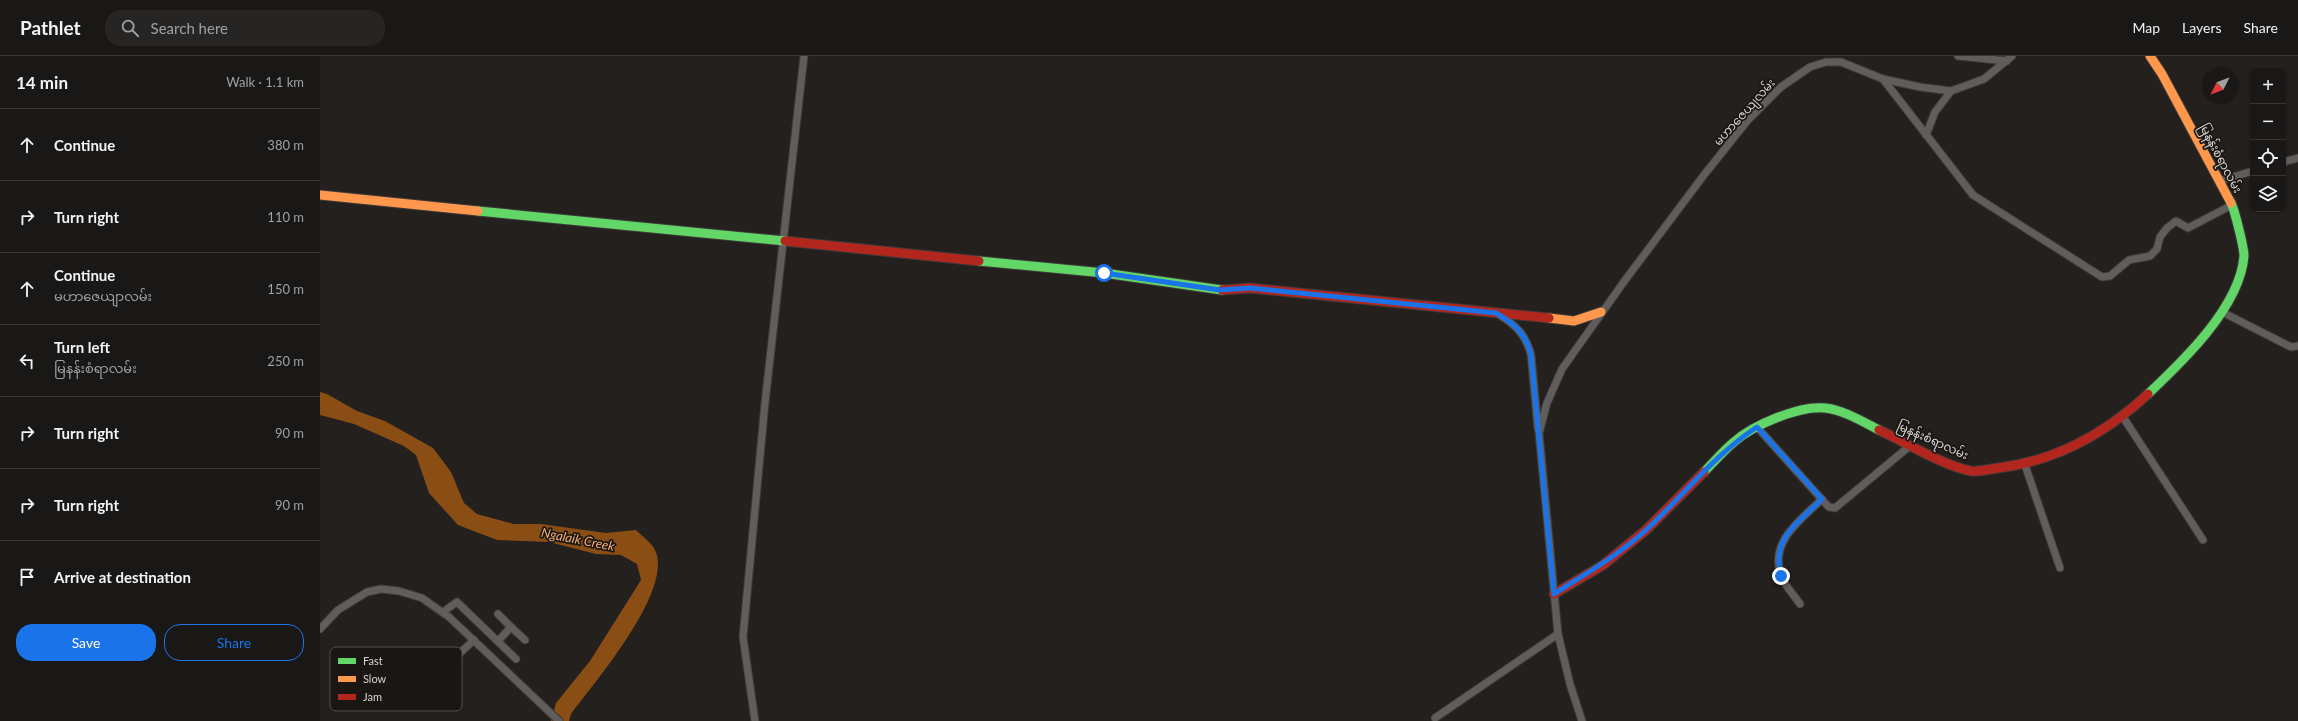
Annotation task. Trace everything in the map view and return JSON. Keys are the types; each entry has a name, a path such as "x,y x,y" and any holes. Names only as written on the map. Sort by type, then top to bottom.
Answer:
{"street":[{"path":"754,721 743,637 764,404 784,241 804,56"},
{"path":"1958,56 2010,59"},
{"name":"မြနန်းစံရာလမ်း","path":"1554,594 1603,565 1646,530 1735,441 1757,427 1803,410 1825,408 1848,416 1951,464 1972,471 2024,465 2070,449 2123,416 2178,366 2222,312 2239,279 2244,255 2232,205 2162,74 2150,56"},
{"name":"မဟာဇေယျလမ်း","path":"1539,434 1547,403 1562,369 1587,335 1601,312 1704,175 1748,120 1780,87 1810,67 1826,62 1850,64 1883,79 1920,87 1951,91 1984,79 2010,59"},
{"path":"1883,79 1973,195 2102,277 2110,276 2130,260 2150,256 2157,249 2160,237 2167,228 2176,221 2188,228 2232,205"},
{"path":"1926,135 1935,112 1951,91"},
{"path":"2286,161 2298,158"},
{"path":"2220,181 2250,172"},
{"path":"320,195 1104,273 1220,290 1250,288 1574,321 1588,318 1601,312"},
{"path":"2222,312 2291,347 2298,346"},
{"path":"1496,313 1520,330 1528,343 1531,355 1558,634 1570,684 1582,721"},
{"path":"2123,416 2203,540"},
{"path":"1757,427 1829,507 1835,508 1841,505 1911,445"},
{"path":"2024,465 2060,568"},
{"path":"1800,604 1781,576 1778,564 1780,546 1786,534 1822,499"},
{"path":"320,629 338,610 366,592 381,589 411,593 444,612 559,721"},
{"path":"444,612 456,602 516,659"},
{"path":"498,614 525,640"},
{"path":"498,641 511,627"},
{"path":"1436,718 1558,634"},
{"path":"462,651 474,640"}],"water":[{"name":"Ngalaik Creek","path":"320,392 327,394 357,411 385,421 433,448 451,472 464,503 477,514 514,524 541,524 606,533 636,530 652,545 655,550 658,567 653,588 643,611 613,659 571,714 569,721 551,721 556,703 590,661 641,580 637,564 621,555 596,554 549,542 497,540 458,525 429,493 416,455 404,446 354,424 320,415"}],"traffic: fast":[{"path":"2148,394 2177,366 2208,332 2232,294 2240,275 2244,256 2243,245 2231,203"},
{"path":"478,211 785,241"},
{"path":"979,261 1104,273 1222,290"},
{"path":"1704,472 1726,449 1742,436 1765,423 1790,413 1815,408 1832,409 1853,417 1879,430"}],"traffic: slow":[{"path":"2150,56 2162,74 2231,203"},
{"path":"320,195 478,211"},
{"path":"1549,318 1574,321 1601,312"}],"traffic: jam":[{"path":"785,241 979,261"},
{"path":"1222,290 1250,288 1549,318"},
{"path":"1879,430 1949,464 1971,471 1981,471 2040,459 2060,452 2097,433 2115,421 2148,394"},
{"path":"1554,594 1603,565 1646,530 1704,472"}],"route":[{"path":"1104,273 1220,290 1250,288 1496,313 1511,322 1520,330 1528,343 1531,355 1554,594 1603,565 1646,530 1735,441 1757,427 1822,499 1786,534 1780,546 1778,564 1781,576"}]}
